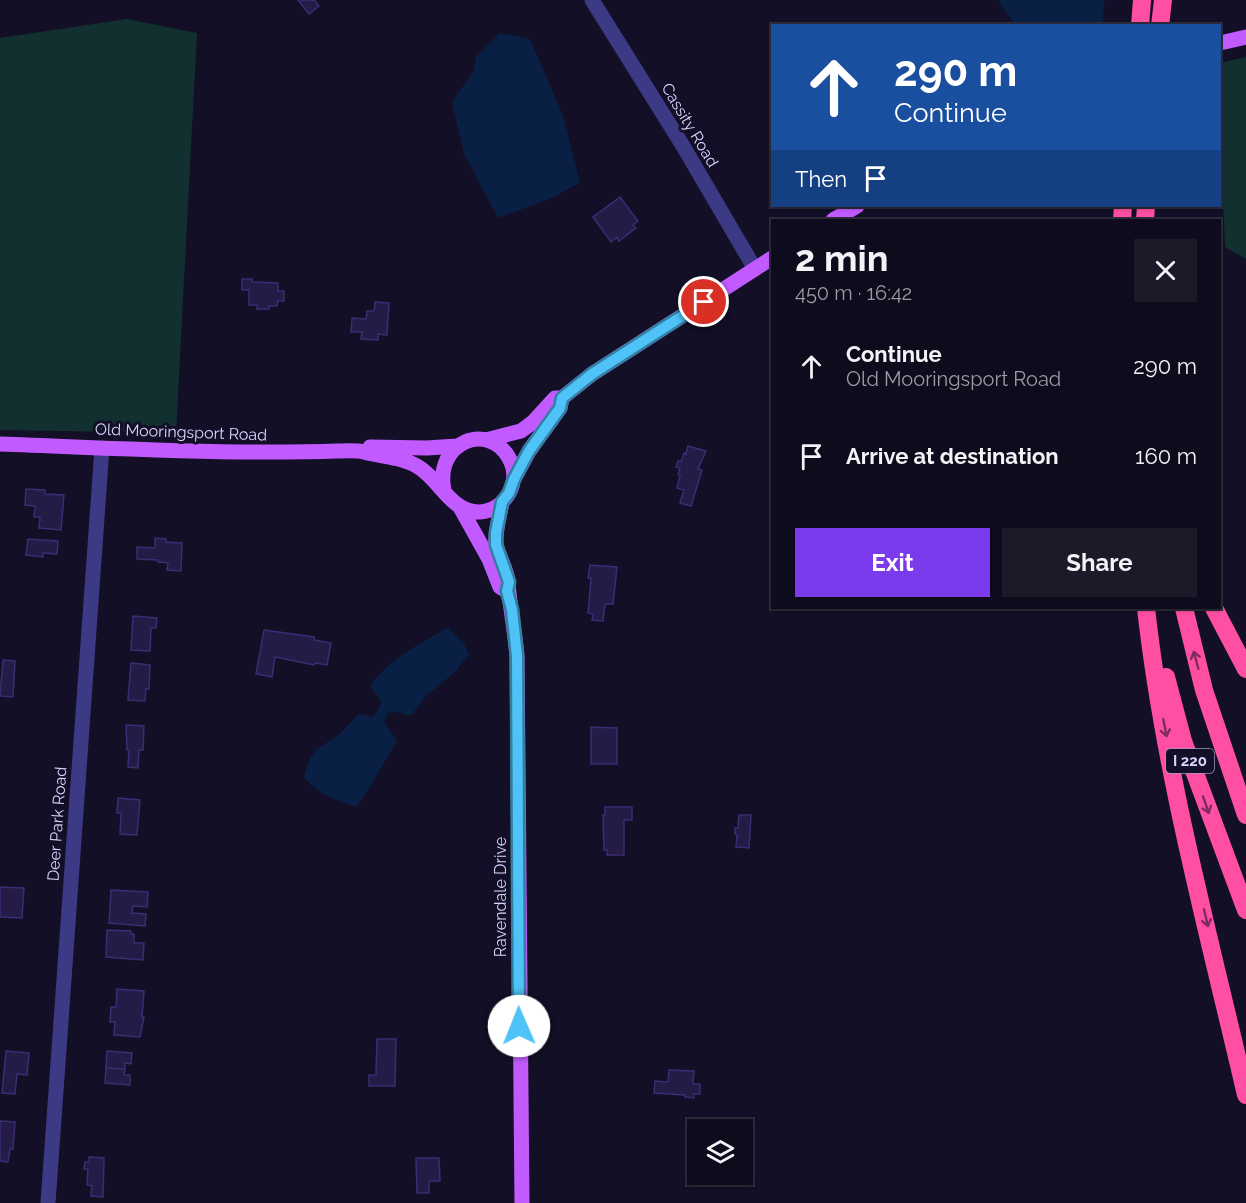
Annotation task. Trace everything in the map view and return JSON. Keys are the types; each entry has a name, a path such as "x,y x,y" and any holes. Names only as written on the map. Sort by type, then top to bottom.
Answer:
{"highway":[{"path":"1140,24 1142,0"},
{"path":"1160,24 1163,0"},
{"path":"1146,609 1160,703 1182,814 1246,1095"},
{"name":"I 220","path":"1151,609 1183,741 1246,910"},
{"name":"I 220","path":"1184,609 1217,733 1246,815"},
{"path":"1215,609 1246,669"}],"main road":[{"path":"1221,43 1246,37"},
{"path":"835,219 855,207"},
{"name":"Old Mooringsport Road","path":"362,451 369,447 457,446 471,440 486,441 521,431 533,422 555,398 562,398 592,374 771,259"},
{"name":"Old Mooringsport Road","path":"502,502 509,493 529,451 560,408 562,398"},
{"path":"486,441 504,451 513,469 514,479"},
{"name":"Old Mooringsport Road","path":"0,444 196,452 362,451 410,462 420,468 444,490 450,500 460,507"},
{"path":"444,490 443,466 448,455 457,446"},
{"path":"460,507 482,512 493,509 502,502"},
{"name":"Ravendale Drive","path":"502,502 496,545 509,582 507,591 512,610 517,656 522,1203"},
{"name":"Ravendale Drive","path":"460,507 489,560 500,587 507,591"}],"street":[{"name":"Cassity Road","path":"592,0 683,146 755,269"},
{"name":"Deer Park Road","path":"48,1203 102,448"}],"green space":[{"path":"127,19 197,33 176,433 0,430 0,38"},
{"path":"1246,57 1246,259 1225,247 1221,182 1221,63"}],"water":[{"path":"998,0 1105,0 1100,24 1015,24"},
{"path":"500,33 530,39 563,115 580,183 547,200 498,218 464,154 452,102 473,72 476,57"},
{"path":"448,628 464,643 469,655 454,673 425,697 411,716 398,712 388,713 384,722 397,741 356,807 314,788 304,777 309,760 320,747 339,734 359,714 373,717 382,703 370,686 377,677 405,653"}],"building":[{"path":"298,0 314,0 319,6 309,14"},
{"path":"620,197 638,221 633,225 636,228 619,241 617,237 611,242 593,217"},
{"path":"242,279 252,279 252,282 278,283 278,291 284,291 284,301 278,301 277,306 269,306 269,309 257,309 257,305 249,305 249,290 242,290"},
{"path":"375,302 389,303 387,335 378,334 378,340 361,339 362,332 351,332 352,318 366,319 367,311 374,311"},
{"path":"688,446 706,451 698,469 702,470 691,506 680,503 684,490 677,488 680,468 676,467 678,461 681,462 684,453 686,454"},
{"path":"26,489 45,490 45,494 64,495 61,530 39,528 40,517 34,517 35,506 25,505"},
{"path":"155,538 166,539 166,542 182,543 181,571 167,570 168,563 158,562 158,560 137,559 137,547 155,548"},
{"path":"28,539 58,541 57,554 43,553 43,557 26,555"},
{"path":"590,565 617,567 613,604 605,604 603,621 592,620 593,614 588,613"},
{"path":"133,616 157,618 156,628 151,628 150,651 131,650"},
{"path":"264,630 314,637 314,640 331,643 327,665 315,663 314,665 275,657 272,677 256,674"},
{"path":"3,660 15,661 13,697 0,696"},
{"path":"131,663 150,665 149,689 146,689 145,701 128,700"},
{"path":"126,725 144,726 143,750 139,750 138,768 128,767 129,750 127,750"},
{"path":"591,727 617,728 617,764 591,764"},
{"path":"118,798 140,800 137,835 120,834 121,813 117,813"},
{"path":"605,807 632,807 632,820 624,820 624,855 607,855 607,850 604,850 603,815 605,815"},
{"path":"739,815 751,815 749,848 736,847 735,828 738,828"},
{"path":"0,887 24,888 22,918 0,917"},
{"path":"111,890 148,892 147,907 133,906 132,913 146,914 145,926 109,923"},
{"path":"107,930 131,931 131,934 134,934 134,943 144,943 143,960 106,957"},
{"path":"117,989 144,991 142,1017 144,1017 140,1037 114,1035 115,1022 110,1022 111,1007 116,1007"},
{"path":"377,1039 396,1039 395,1086 369,1086 369,1075 376,1075"},
{"path":"6,1051 29,1053 27,1075 17,1074 15,1094 2,1093"},
{"path":"107,1051 132,1053 131,1064 125,1063 125,1069 106,1068"},
{"path":"106,1068 125,1069 124,1075 130,1075 130,1085 105,1083"},
{"path":"669,1070 694,1071 693,1084 700,1084 700,1094 694,1094 694,1098 685,1097 685,1095 654,1093 655,1081 668,1082"},
{"path":"0,1121 15,1122 13,1149 10,1149 8,1162 0,1161"},
{"path":"89,1157 104,1158 103,1197 91,1196 92,1186 87,1185 88,1169 84,1169 85,1162 89,1162"},
{"path":"416,1158 439,1158 440,1181 429,1181 429,1193 417,1193"}],"route":[{"path":"519,1026 517,656 512,610 507,591 509,582 496,545 502,502 509,493 529,451 560,408 562,398 592,374 704,302"}]}
